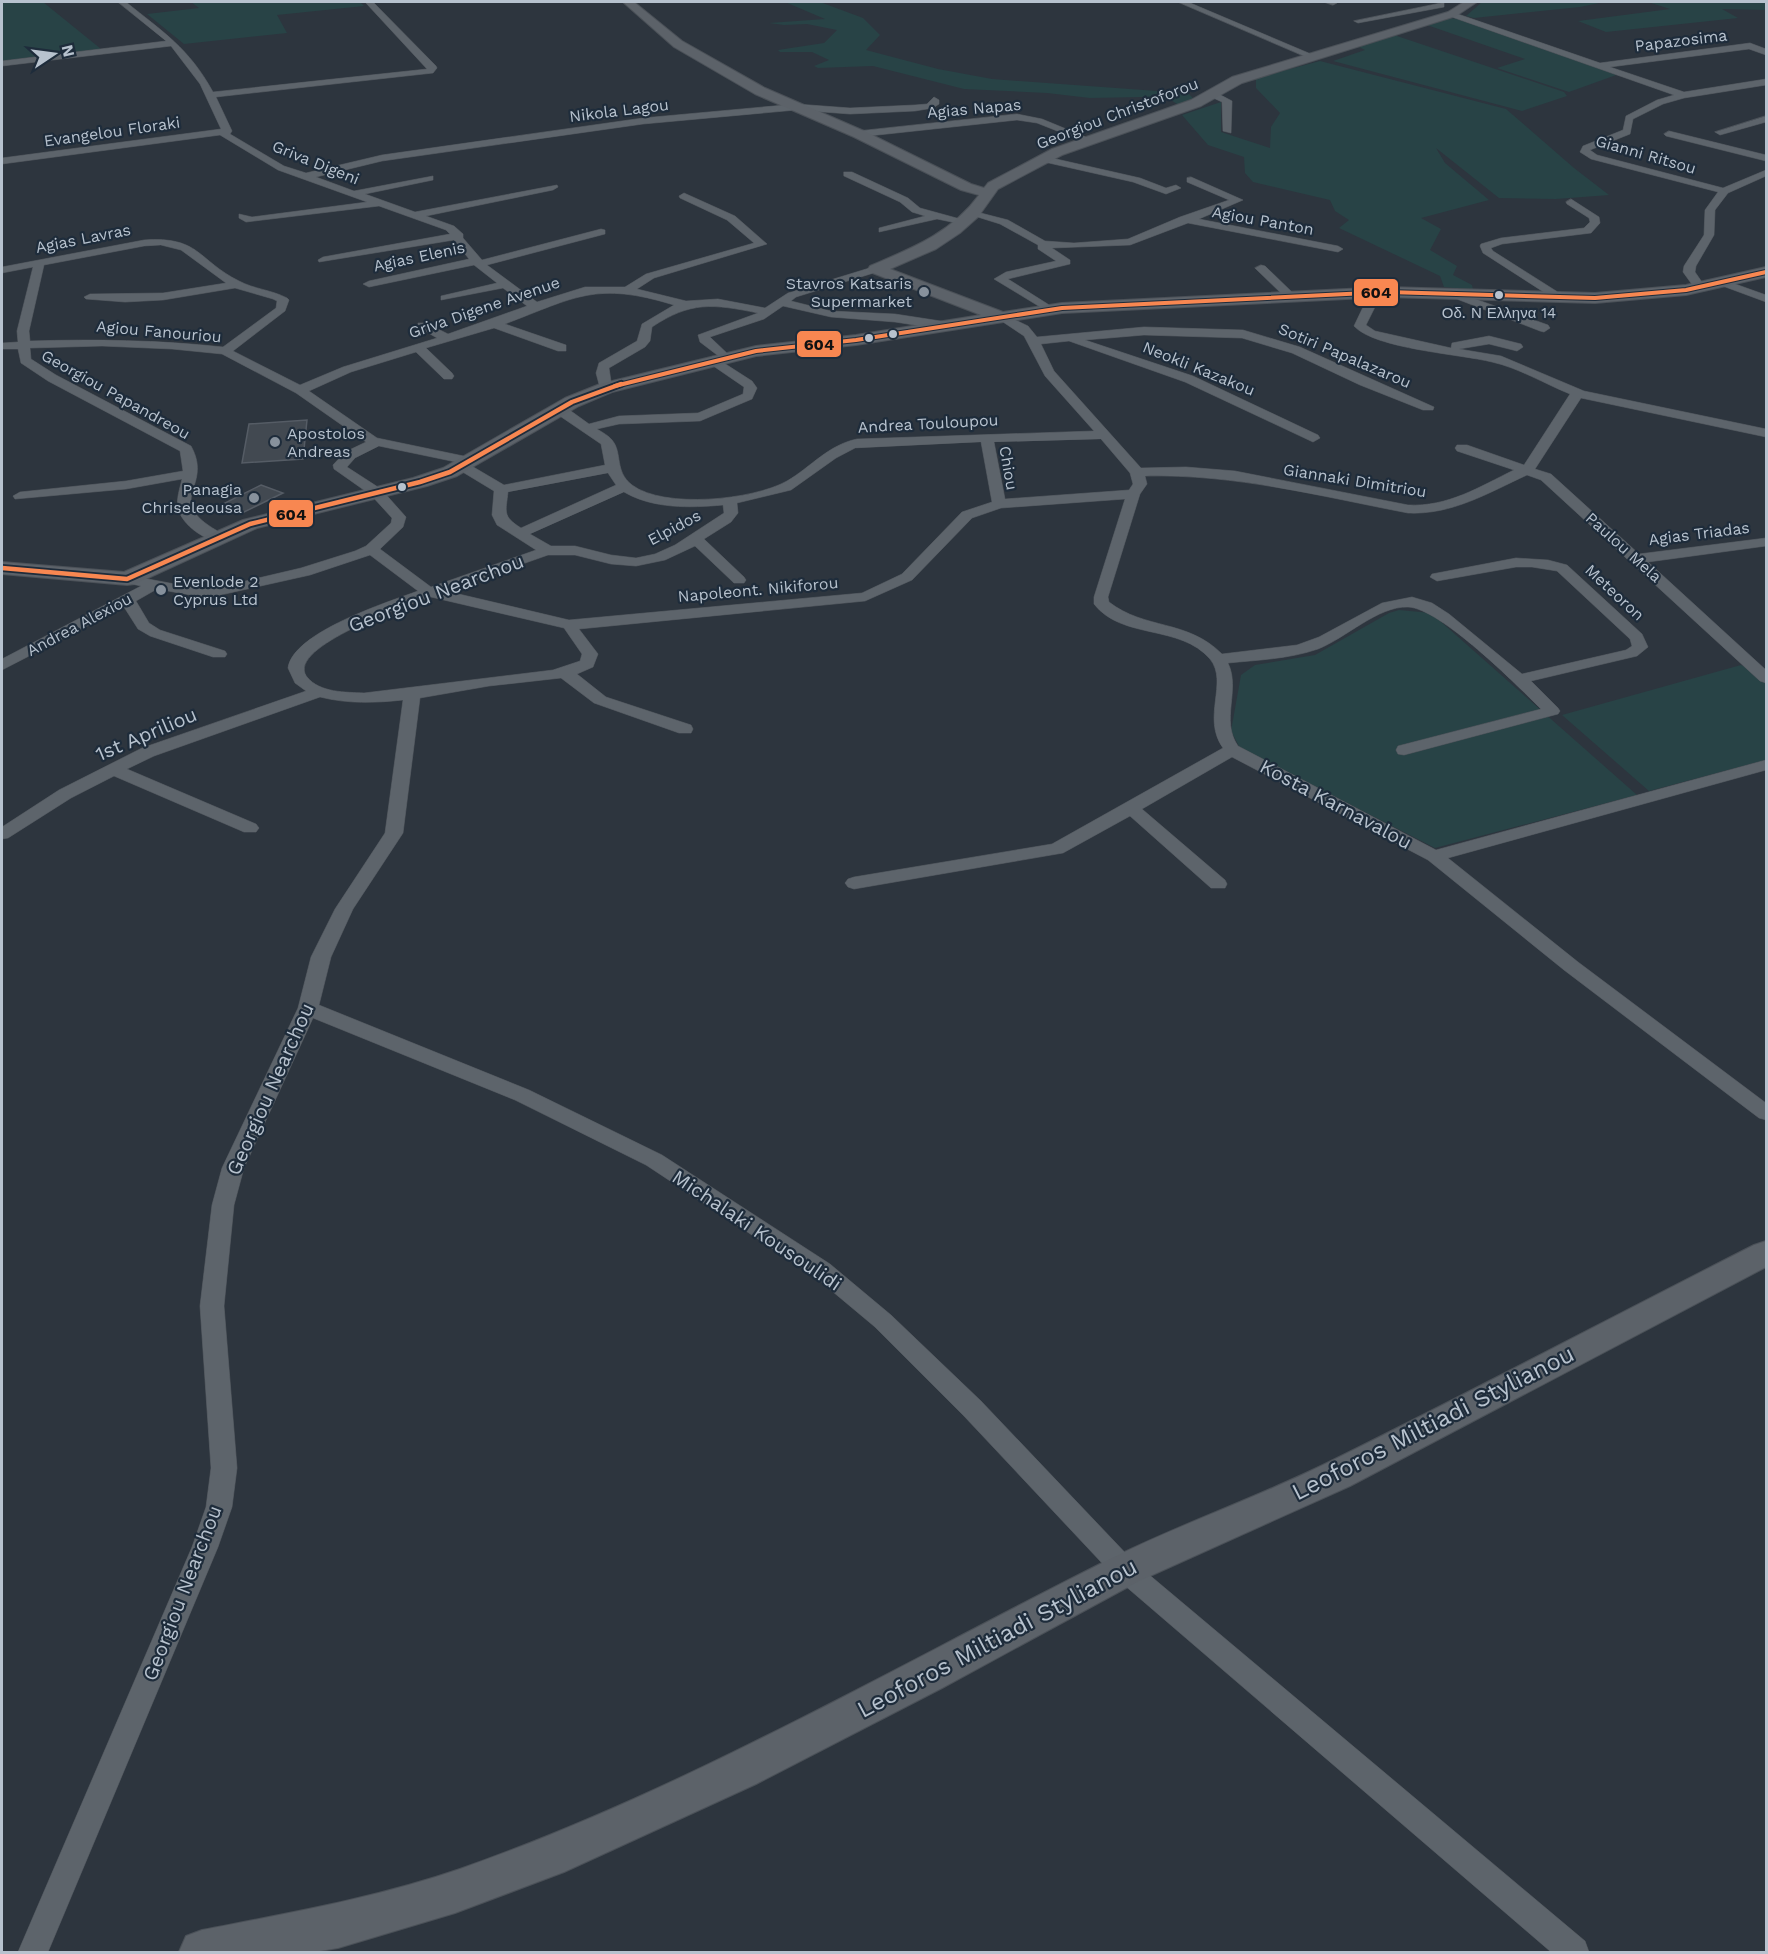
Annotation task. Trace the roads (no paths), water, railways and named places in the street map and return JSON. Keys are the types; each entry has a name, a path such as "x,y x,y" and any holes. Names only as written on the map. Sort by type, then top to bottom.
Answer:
{"street":[{"name":"Griva Digeni","path":"122,2 172,43 190,63 211,95 227,131 225,135 272,164 450,228 459,236 478,262 537,308"},
{"path":"211,95 430,71 433,68 369,2"},
{"path":"628,2 664,34 760,91 859,134 966,188 987,193"},
{"path":"1182,2 1314,57"},
{"path":"1429,2 1683,95"},
{"name":"Georgiou Christoforou","path":"719,359 704,339 704,335 749,322 792,295 876,269 930,246 970,218 987,193 1004,180 1043,159 1088,140 1186,107 1237,81 1456,13 1471,2"},
{"path":"1358,21 1441,5"},
{"path":"2,64 172,43"},
{"name":"Papazosima","path":"1598,65 1750,46 1767,52"},
{"name":"Gianni Ritsou","path":"1724,191 1594,157 1585,152 1586,148 1627,132 1629,118 1660,102 1683,95 1767,82"},
{"path":"1212,94 1227,101 1228,131"},
{"name":"Nikola Lagou","path":"307,176 382,158 643,121 796,107 828,111 930,106 936,102 934,100"},
{"name":"Agias Napas","path":"859,134 1017,117 1039,121 1088,140"},
{"path":"1720,132 1767,120"},
{"name":"Evangelou Floraki","path":"2,161 227,131"},
{"path":"1669,134 1767,158"},
{"path":"1043,159 1136,180 1166,191 1176,188"},
{"path":"1700,288 1689,272 1690,266 1709,235 1710,210 1724,191 1767,173"},
{"path":"848,174 900,197 916,210 937,216 1004,222 1045,244 1074,246 1130,242 1184,219 1238,200 1191,180"},
{"path":"353,194 429,178"},
{"path":"416,215 553,187"},
{"path":"626,291 650,276 762,244 731,218 684,196"},
{"path":"1560,298 1488,253 1485,246 1501,241 1587,231 1595,224 1594,217 1571,202"},
{"path":"243,216 250,220 379,203"},
{"path":"884,230 937,216"},
{"name":"Agiou Panton","path":"1184,219 1338,249"},
{"name":"Agias Elenis","path":"369,284 478,262 601,232"},
{"path":"323,260 459,236"},
{"name":"Agias Lavras","path":"2,270 144,243 171,242 188,248 236,284"},
{"path":"1045,244 1041,247 1066,262 1004,276 1000,279 1050,310"},
{"name":"Georgiou Papandreou","path":"39,264 23,331 23,354 29,365 186,449 191,463 184,507 189,519 199,529 218,537"},
{"path":"1261,268 1291,297"},
{"path":"854,883 1058,849 1232,750 1222,733 1225,687 1223,670 1218,659 1192,638 1169,628 1120,617 1102,604 1101,597 1133,494 1140,484 1137,472 1049,373 1026,329 876,269"},
{"path":"2,568 127,589 218,537 271,518 435,477 559,410 606,388 756,351 856,340 1050,310 1365,293 1560,298 1636,296 1700,288 1767,273"},
{"path":"1724,283 1767,299"},
{"path":"90,297 161,295 218,289 236,284 283,300 281,309 225,351"},
{"path":"444,298 506,285"},
{"name":"Griva Digene Avenue","path":"300,390 354,368 495,324 585,291 606,289 626,291 683,304"},
{"path":"1365,293 1371,305 1360,326 1371,334 1497,359 1580,394 1767,434"},
{"path":"1453,294 1544,328"},
{"path":"606,388 602,373 603,366 641,344 644,341 646,326 683,304 711,301 767,312"},
{"path":"779,302 831,314 895,318 947,326"},
{"path":"495,324 562,348"},
{"path":"422,325 448,339"},
{"name":"Sotiri Papalazarou","path":"1033,341 1144,331 1243,334 1296,350 1380,389 1428,407"},
{"name":"Neokli Kazakou","path":"1068,338 1189,379 1313,438"},
{"path":"1448,350 1466,343 1489,340 1517,347"},
{"name":"Agiou Fanouriou","path":"2,346 112,342 225,351 300,390 366,437 464,463 495,483 501,490"},
{"path":"419,348 448,376"},
{"path":"587,428 619,420 700,417 748,396 751,388 748,384 719,359"},
{"path":"1528,469 1575,396 1580,394"},
{"name":"Andrea Touloupou","path":"559,410 607,442 611,468 625,486 638,494 659,499 730,502 787,487 847,445 874,441 1105,435"},
{"name":"Chiou","path":"987,438 999,504"},
{"path":"371,549 400,520 376,492 341,469 340,465 350,455 378,442"},
{"name":"Paulou Mela","path":"1462,448 1528,469 1553,482 1767,678"},
{"path":"548,551 500,519 501,490 611,468"},
{"name":"Giannaki Dimitriou","path":"1137,472 1186,471 1235,475 1417,510 1452,506 1528,469"},
{"path":"20,496 126,485 189,474"},
{"path":"520,533 625,486"},
{"name":"Napoleont. Nikiforou","path":"371,549 429,592 569,625 865,597 907,577 967,515 999,504 1133,494"},
{"name":"Elpidos","path":"548,551 587,552 628,563 663,556 729,516 730,502"},
{"path":"695,538 739,580"},
{"name":"Agias Triadas","path":"1637,558 1767,542"},
{"name":"Andrea Alexiou","path":"2,665 127,589 156,584 201,593 216,592 305,572 371,549"},
{"name":"Georgiou Nearchou","path":"316,693 296,672 296,664 304,651 366,617 429,592 548,551"},
{"name":"Meteoron","path":"1437,577 1493,566 1550,563 1562,568 1637,637 1640,647 1631,653 1520,679"},
{"path":"127,589 143,626 155,633 219,654"},
{"path":"1218,659 1280,653 1311,646 1386,606 1410,601 1436,610 1520,679 1552,711 1404,750"},
{"path":"316,693 361,697 412,694 488,681 565,673 587,664 590,654 569,625"},
{"path":"565,673 600,700 685,729"},
{"name":"1st Apriliou","path":"2,834 65,794 173,742 316,693"},
{"name":"Georgiou Nearchou","path":"33,1953 205,1546 219,1507 224,1468 212,1306 223,1205 233,1168 308,1008 321,957 344,909 394,833 412,694"},
{"name":"Kosta Karnavalou","path":"1232,750 1434,856 1577,971 1767,1113"},
{"path":"1434,856 1767,765"},
{"path":"113,769 250,828"},
{"path":"1131,808 1218,884"},
{"name":"Michalaki Kousoulidi","path":"308,1008 522,1095 654,1160 822,1270 883,1321 972,1408 1125,1570 1574,1953"},
{"name":"Leoforos Miltiadi Stylianou","path":"202,1953 338,1926 455,1892 549,1857 741,1770 928,1675 1125,1570 1337,1475 1767,1253"}],"place":[{"name":"Stavros Katsaris Supermarket","path":"924,292"},
{"name":"Οδ. Ν Ελληνα 14","path":"1499,295"},
{"name":"Apostolos Andreas","path":"275,442"},
{"name":"Panagia Chriseleousa","path":"254,498"},
{"name":"Evenlode 2 Cyprus Ltd","path":"161,590"}]}
